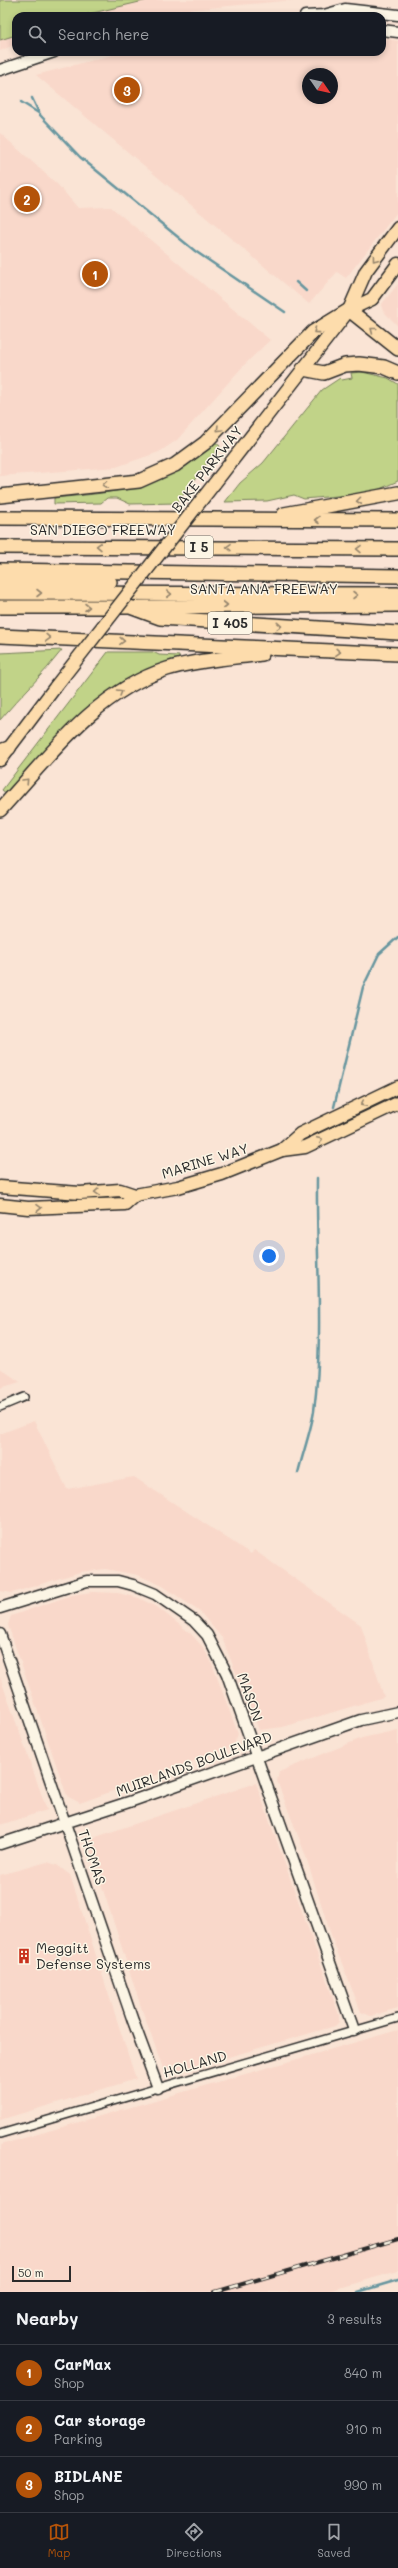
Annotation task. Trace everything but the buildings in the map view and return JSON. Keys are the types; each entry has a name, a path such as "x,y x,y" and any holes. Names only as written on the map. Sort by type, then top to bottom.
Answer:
{"highway":[{"path":"0,496 139,481 175,466 205,443 312,332 349,310 398,349"},
{"path":"303,369 324,373 345,365 359,364 384,367 398,373"},
{"path":"261,520 325,505 381,498 398,493"},
{"path":"0,518 398,520"},
{"name":"SAN DIEGO FREEWAY","path":"0,547 398,549"},
{"path":"0,570 298,579 398,584"},
{"path":"0,582 298,579 398,576"},
{"path":"0,592 398,594"},
{"name":"SANTA ANA FREEWAY","path":"130,607 398,605"},
{"path":"0,607 130,607"},
{"name":"I 405","path":"130,607 160,618 398,633"},
{"path":"0,636 398,654"},
{"path":"0,810 82,720 103,702 123,689 166,669 192,663 299,650"}],"main road":[{"name":"BAKE PARKWAY","path":"0,760 4,750 56,686 349,310 366,271 398,228"},
{"name":"BAKE PARKWAY","path":"349,310 372,299 398,264"},
{"name":"MARINE WAY","path":"282,1150 300,1134 398,1087"},
{"name":"MARINE WAY","path":"0,1205 28,1208 125,1204 135,1195 197,1182 282,1150 305,1147 398,1103"},
{"name":"MARINE WAY","path":"0,1187 80,1193 120,1190 135,1195"}],"street":[{"path":"336,12 345,9 372,12"},
{"path":"386,14 398,15"},
{"path":"386,30 398,32"},
{"path":"0,70 42,56"},
{"path":"0,1406 24,1397"},
{"name":"MASON","path":"0,1608 94,1580 118,1581 155,1594 182,1612 207,1635 227,1674 354,2030"},
{"name":"THOMAS","path":"0,1634 158,2088"},
{"name":"MUIRLANDS BOULEVARD","path":"0,1844 65,1823 361,1720 398,1712"},
{"name":"HOLLAND","path":"0,2134 398,2018"}],"shaded area":[{"path":"0,0 294,0 166,12 12,12 12,46 0,51"},
{"path":"386,39 398,41 398,211 346,278 337,272 309,304 36,75 109,56 386,56"},
{"path":"0,133 58,185 78,208 111,207 270,340 245,364 177,440 159,452 116,467 0,476"},
{"path":"398,284 398,326 383,311 381,305"},
{"path":"0,1368 20,1382 0,1388"},
{"path":"34,1421 67,1489 134,1477 251,1554 254,1550 361,1625 384,1697 283,1727 259,1730 222,1638 200,1612 163,1586 138,1575 105,1569 80,1572 12,1593 0,1591 0,1434"},
{"path":"92,1592 118,1593 139,1598 157,1607 190,1633 202,1646 211,1661 238,1734 233,1747 80,1803 67,1796 8,1625 11,1616 72,1595"},
{"path":"0,1677 47,1810 0,1825"},
{"path":"398,1730 398,2008 371,2016 361,2012 333,1941 305,1854 277,1781 279,1772 362,1738"},
{"path":"256,1783 339,2015 339,2022 335,2026 170,2074 164,2071 141,2007 87,1840"},
{"path":"47,1862 57,1865 70,1875 136,2079 0,2120 0,1875"},
{"path":"398,2030 398,2271 325,2292 0,2292 0,2145"}],"green space":[{"path":"0,0 148,0 97,12 12,12 12,36 0,40"},
{"path":"362,372 388,378 398,384 398,481 375,491 359,494 304,499 294,495 267,501 225,502 240,483 263,463 322,390 340,378 342,380 352,378 351,373"},
{"path":"215,442 220,446 177,503 130,504 117,498 107,498 101,503 54,504 54,498 121,490 159,479 196,458"},
{"path":"62,650 15,702 0,720 0,653"},
{"path":"108,652 153,652 159,655 179,656 179,659 150,669 103,696 64,731 7,794 2,790"}],"waterway":[{"path":"32,98 40,115 80,157 195,251 285,312"},
{"path":"21,102 40,114"},
{"path":"296,282 306,291"},
{"path":"334,1107 363,987 379,954 398,937"},
{"path":"298,1473 313,1419 319,1353 317,1178"},
{"path":"358,2292 398,2280"}],"railway":[{"path":"215,2292 398,2239"}],"place":[{"name":"BIDLANE","path":"127,90"},
{"name":"Car storage","path":"27,199"},
{"name":"CarMax","path":"95,274"},
{"name":"Meggitt Defense Systems","path":"24,1956"}]}
